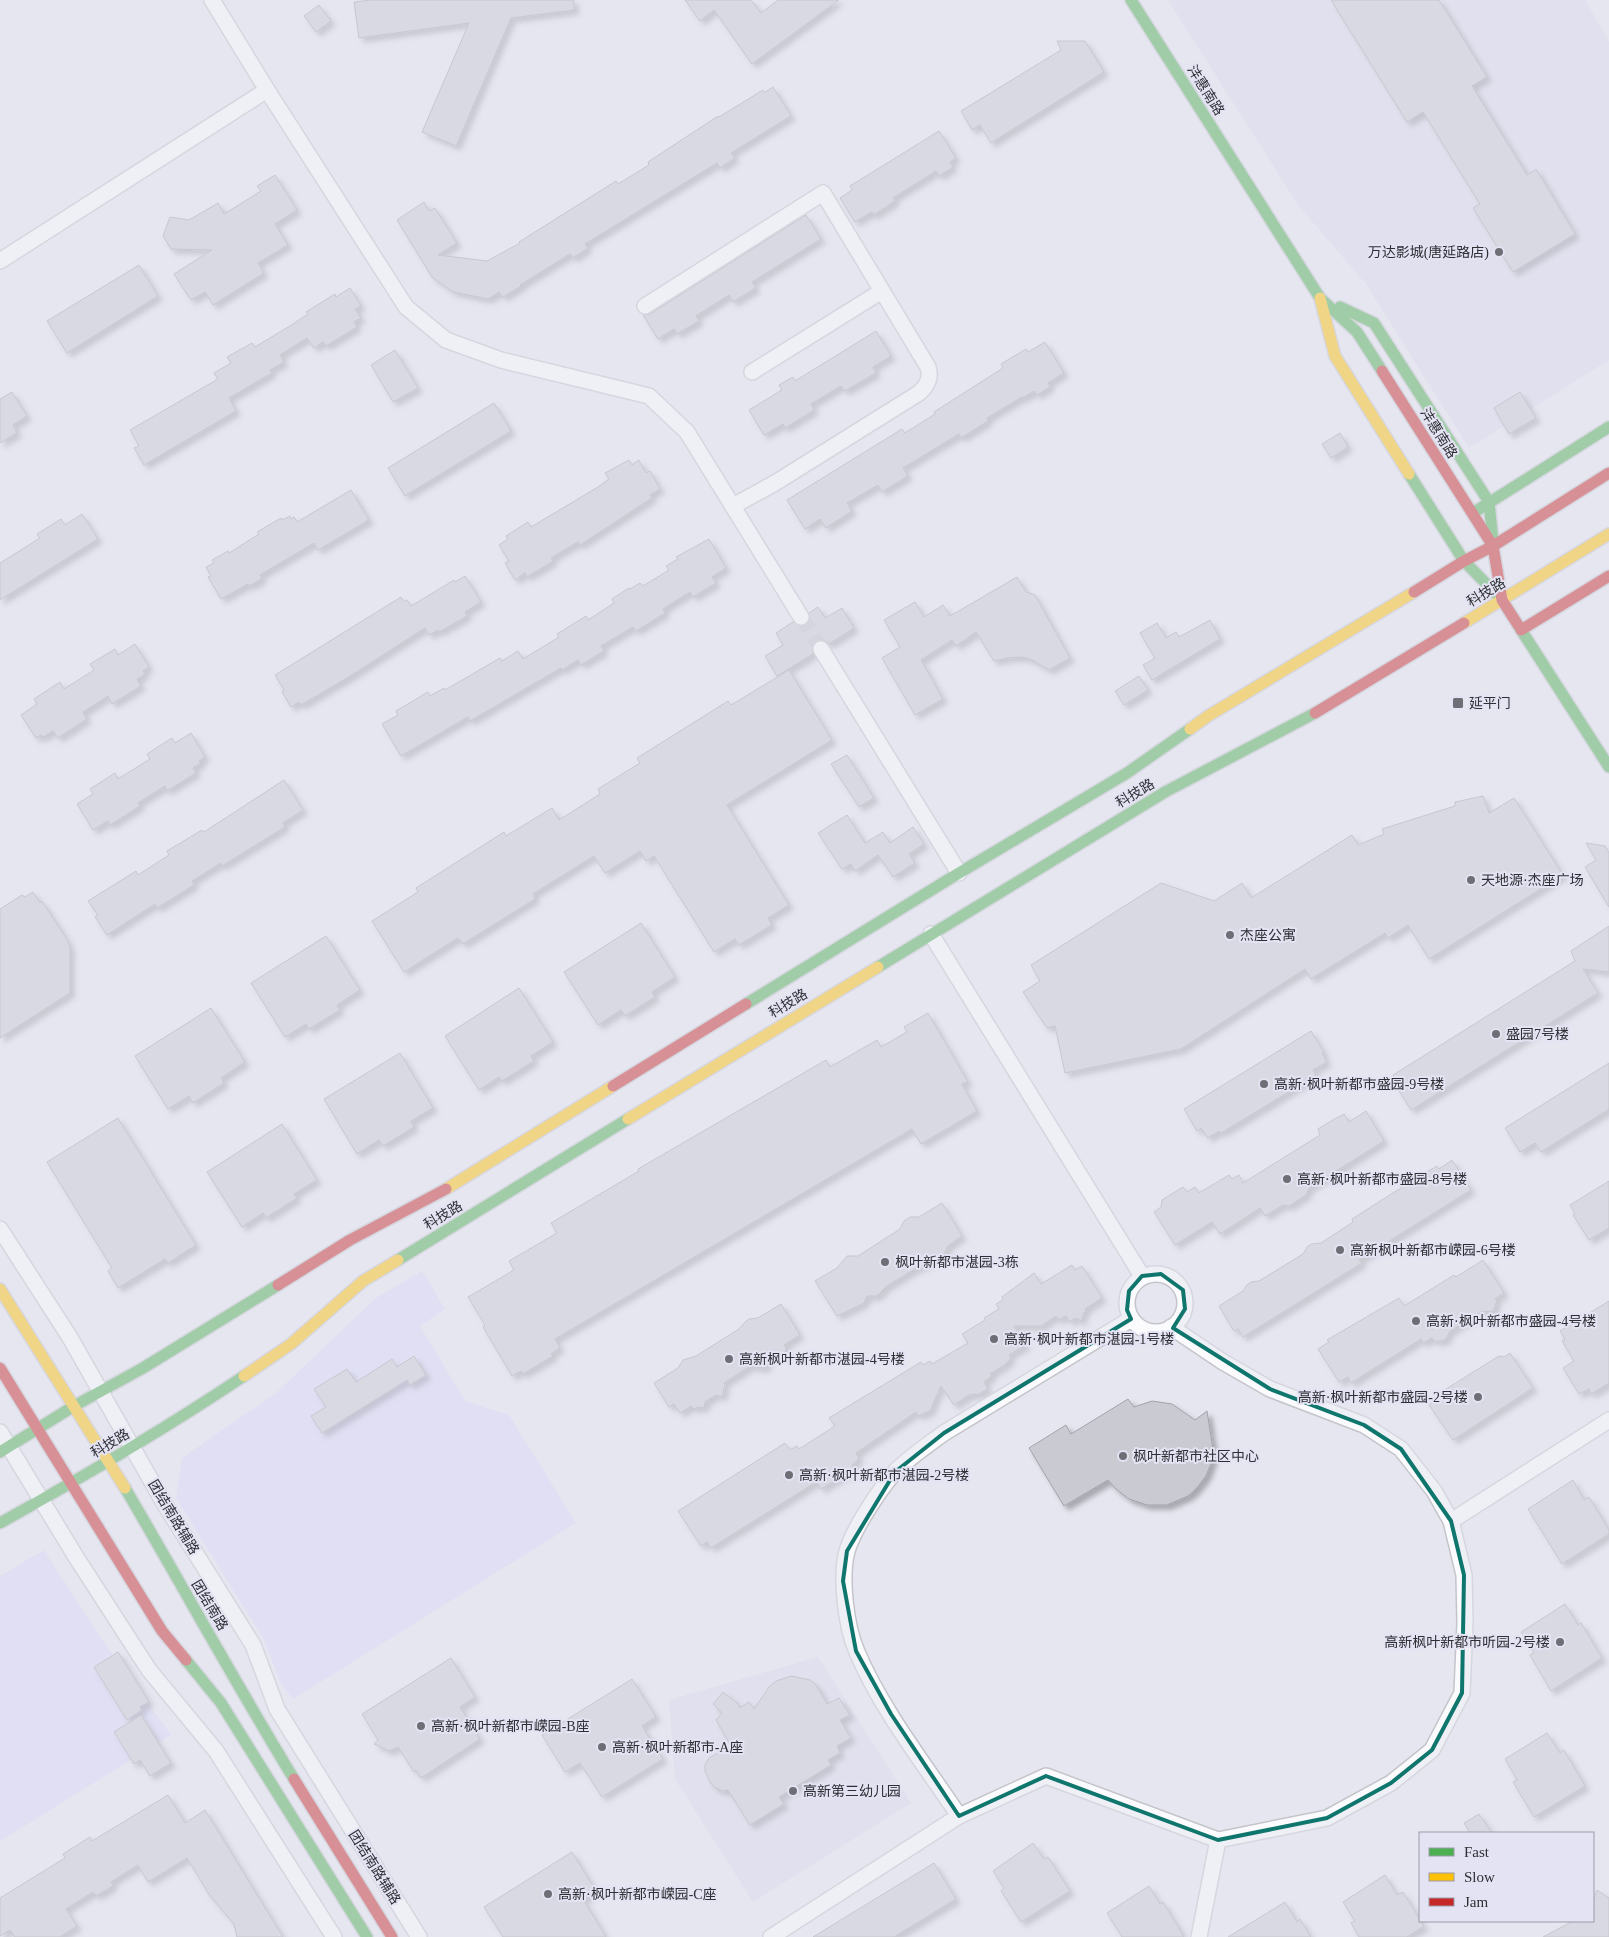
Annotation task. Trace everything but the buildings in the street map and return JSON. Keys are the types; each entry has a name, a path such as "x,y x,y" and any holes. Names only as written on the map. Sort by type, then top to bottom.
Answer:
{"main road":[{"name":"沣惠南路","path":"1131,0 1320,298 1357,332 1493,546 1502,600"},
{"name":"沣惠南路","path":"1320,298 1335,356 1464,561 1502,600 1609,767"},
{"path":"1320,298 1374,323 1489,502 1493,546"},
{"path":"1472,513 1609,427"},
{"name":"科技路","path":"4,1449 74,1406 143,1368 350,1240 450,1186 1127,772 1208,716 1464,561 1493,546 1609,473"},
{"name":"科技路","path":"0,1523 72,1484 173,1423 291,1344 363,1281 1165,792 1323,709 1609,534"},
{"path":"1521,630 1609,576"},
{"name":"团结南路","path":"0,1289 109,1462 220,1651 242,1694 392,1937"},
{"path":"0,1368 162,1631 221,1703 367,1937"}],"street":[{"path":"212,0 267,90 406,307 446,340 455,344 501,360 649,396 687,432 801,617"},
{"path":"0,261 267,90"},
{"path":"645,306 823,193 928,367 930,374 926,386 919,393 775,483 733,506"},
{"path":"752,372 882,291"},
{"path":"821,649 959,873"},
{"path":"931,934 1142,1276"},
{"name":"团结南路辅路","path":"0,1229 69,1336 164,1502 252,1645 277,1709 419,1937"},
{"path":"1161,1274 1170,1277 1183,1290 1185,1309 1181,1318 1172,1327 1157,1333 1138,1327 1131,1319 1127,1310 1128,1290 1142,1276 1161,1274"},
{"path":"959,1816 891,1714 856,1651 847,1612 843,1581 847,1551 861,1523 895,1472 944,1432 1131,1319"},
{"path":"771,1937 959,1816 1046,1776 1218,1840 1327,1818 1391,1782 1432,1750 1462,1692 1465,1622 1464,1575 1451,1521 1434,1491 1401,1449 1364,1425 1270,1389 1223,1362 1172,1327"},
{"path":"1451,1521 1609,1420"},
{"path":"0,1432 4,1449 42,1500 149,1670 216,1750 334,1937"},
{"path":"1199,1937 1218,1840"}],"highlighted area":[{"path":"1161,1274 1183,1290 1185,1309 1173,1328 1270,1389 1364,1425 1401,1449 1451,1521 1464,1575 1462,1693 1432,1750 1391,1783 1327,1818 1218,1840 1046,1776 959,1816 891,1714 856,1651 843,1581 847,1551 895,1472 944,1433 1131,1319 1127,1310 1129,1291 1142,1276"}],"shaded area":[{"path":"1168,0 1585,0 1609,42 1609,360 1469,448 1366,284 1299,206"},
{"path":"422,1271 445,1309 420,1326 465,1401 509,1415 576,1523 293,1699 280,1682 265,1641 176,1498 182,1458 276,1393 376,1298"},
{"path":"44,1550 100,1637 171,1735 0,1841 0,1576"},
{"name":"高新第三幼儿园","path":"818,1657 911,1803 753,1902 675,1779 669,1700"}],"tunnel":[{"path":"801,617 821,649"}],"traffic: fast":[{"path":"1131,0 1320,298 1357,332 1382,371"},
{"path":"1340,307 1374,323 1489,502 1493,541"},
{"path":"1476,511 1609,427"},
{"path":"1409,474 1464,561 1502,600"},
{"path":"1518,625 1609,767"},
{"path":"878,967 1165,792 1315,713"},
{"path":"746,1004 959,873 1127,773 1190,729"},
{"path":"398,1260 628,1119"},
{"path":"0,1452 74,1406 143,1368 278,1285"},
{"path":"0,1523 124,1452 244,1376"},
{"path":"125,1488 294,1779"},
{"path":"186,1660 221,1703 367,1937"}],"traffic: slow":[{"path":"1320,298 1335,356 1409,474"},
{"path":"1464,623 1609,534"},
{"path":"1190,729 1208,716 1414,592"},
{"path":"628,1119 878,967"},
{"path":"446,1189 613,1086"},
{"path":"244,1376 291,1344 363,1281 398,1260"},
{"path":"0,1289 125,1488"}],"traffic: jam":[{"path":"1382,371 1493,546 1502,600 1518,625"},
{"path":"1414,592 1464,561 1493,546 1609,473"},
{"path":"1521,630 1609,576"},
{"path":"1315,713 1464,623"},
{"path":"613,1086 746,1004"},
{"path":"278,1285 350,1240 446,1189"},
{"path":"0,1368 162,1631 186,1660"},
{"path":"294,1779 392,1937"}],"place":[{"name":"万达影城(唐延路店)","path":"1499,252"},
{"name":"延平门","path":"1458,703"},
{"name":"天地源·杰座广场","path":"1471,880"},
{"name":"杰座公寓","path":"1230,935"},
{"name":"盛园7号楼","path":"1496,1034"},
{"name":"高新·枫叶新都市盛园-9号楼","path":"1264,1084"},
{"name":"高新·枫叶新都市盛园-8号楼","path":"1287,1179"},
{"name":"高新枫叶新都市嵘园-6号楼","path":"1340,1250"},
{"name":"枫叶新都市湛园-3栋","path":"885,1262"},
{"name":"高新·枫叶新都市盛园-4号楼","path":"1416,1321"},
{"name":"高新·枫叶新都市湛园-1号楼","path":"994,1339"},
{"name":"高新枫叶新都市湛园-4号楼","path":"729,1359"},
{"name":"高新·枫叶新都市盛园-2号楼","path":"1478,1397"},
{"name":"枫叶新都市社区中心","path":"1123,1456"},
{"name":"高新·枫叶新都市湛园-2号楼","path":"789,1475"},
{"name":"高新枫叶新都市听园-2号楼","path":"1560,1642"},
{"name":"高新·枫叶新都市嵘园-B座","path":"421,1726"},
{"name":"高新·枫叶新都市-A座","path":"602,1747"},
{"name":"高新第三幼儿园","path":"793,1791"},
{"name":"高新·枫叶新都市嵘园-C座","path":"548,1894"}]}
